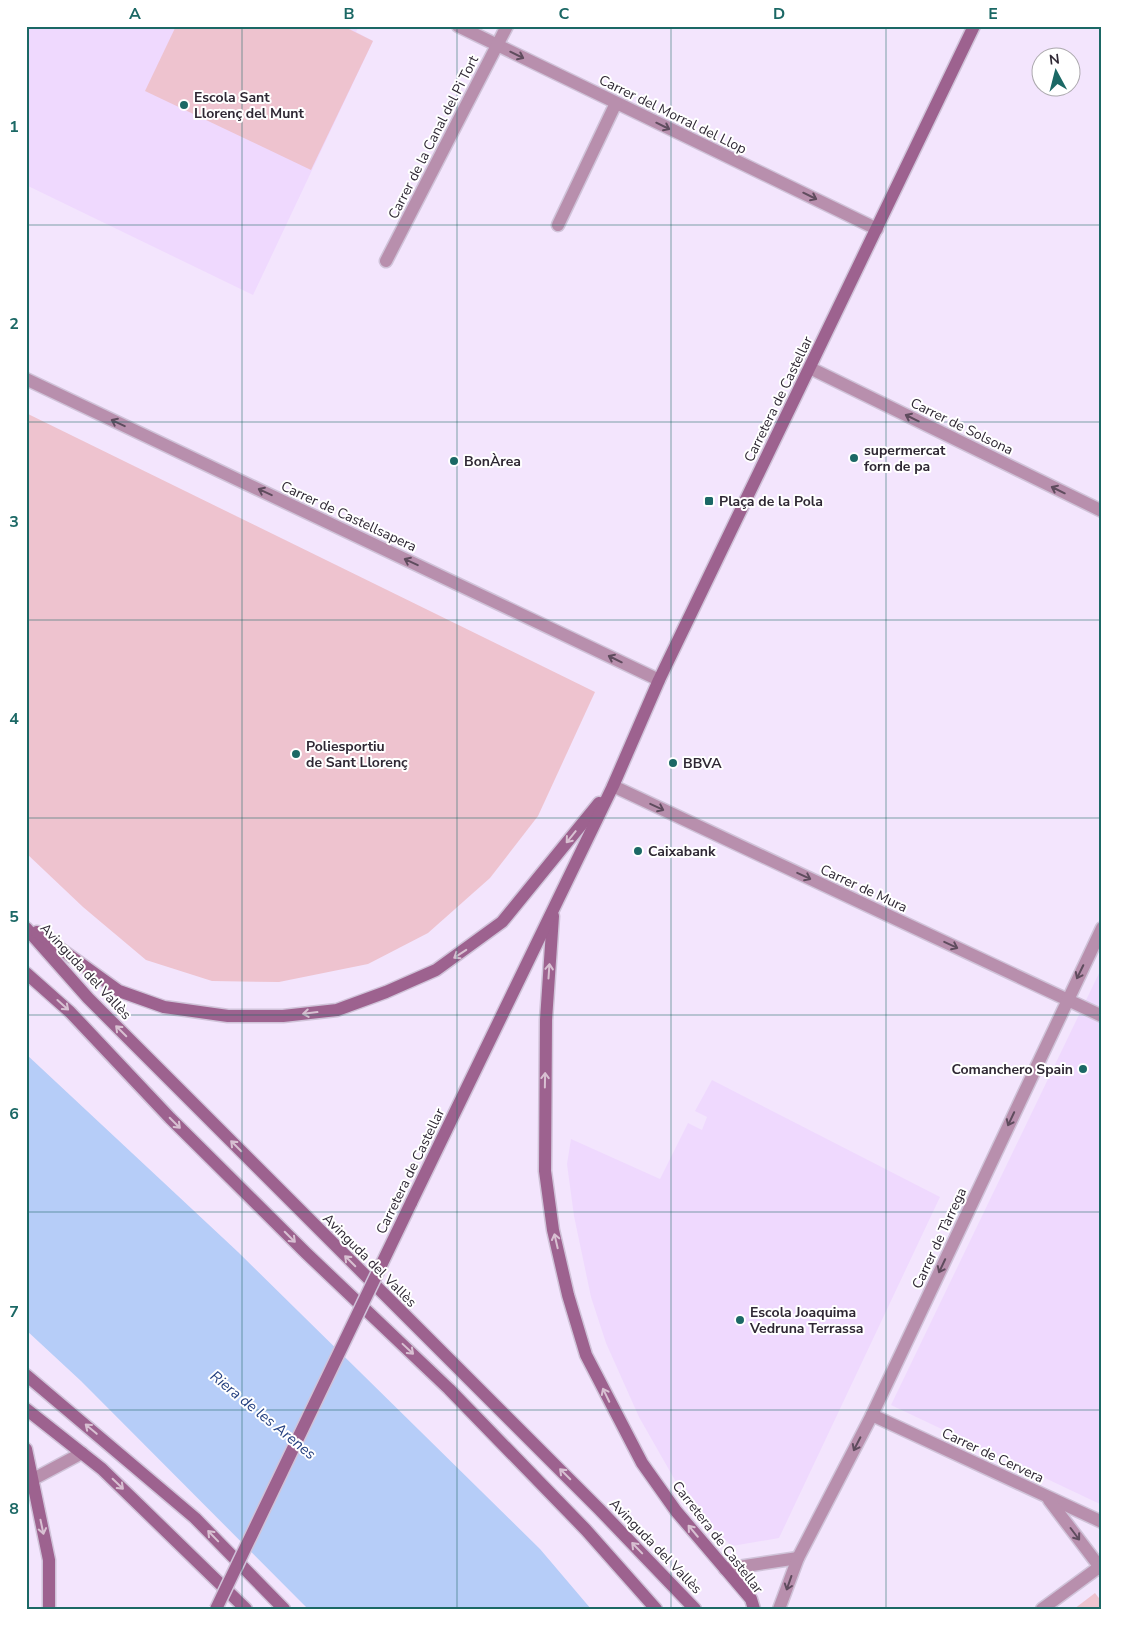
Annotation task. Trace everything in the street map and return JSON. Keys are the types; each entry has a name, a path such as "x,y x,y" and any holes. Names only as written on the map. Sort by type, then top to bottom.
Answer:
{"street":[{"name":"Carrer del Morral del Llop","path":"458,26 877,228"},
{"name":"Carrer de la Canal del Pi Tort","path":"386,261 507,26"},
{"name":"Carretera de Castellar","path":"216,1609 613,786 659,680 974,26"},
{"path":"558,225 616,103"},
{"name":"Carrer de Solsona","path":"810,368 1102,511"},
{"name":"Carrer de Castellsapera","path":"26,379 659,680"},
{"name":"Carretera de Castellar","path":"26,924 119,991 164,1007 228,1016 283,1016 337,1010 386,992 436,970 502,922 613,786"},
{"name":"Carrer de Mura","path":"613,786 1102,1016"},
{"name":"Carretera de Castellar","path":"553,908 546,1020 545,1171 553,1230 568,1295 586,1355 638,1454 676,1511 751,1599 754,1609"},
{"name":"Avinguda del Vallès","path":"26,928 88,998 600,1509 695,1609"},
{"name":"Carrer de Tàrrega","path":"779,1609 798,1558 872,1415 1102,928"},
{"path":"26,973 70,1012 170,1118 299,1246 449,1388 586,1530 656,1609"},
{"path":"26,1375 195,1518 284,1609"},
{"path":"26,1409 82,1453 136,1502 246,1609"},
{"name":"Carrer de Cervera","path":"872,1415 1102,1522"},
{"path":"26,1449 28,1478 49,1560 49,1609"},
{"path":"28,1478 82,1453"},
{"path":"1042,1609 1101,1568 1048,1498"},
{"path":"725,1569 798,1558"}],"shaded area":[{"name":"Escola Sant Llorenç del Munt","path":"26,26 359,26 356,32 373,41 253,295 26,185"},
{"path":"176,26 343,26 373,41 311,170 145,91"},
{"name":"Poliesportiu de Sant Llorenç","path":"26,413 595,692 538,816 490,878 428,933 368,964 279,982 212,981 146,960 83,907 26,853"},
{"path":"1102,967 1102,1505 891,1405"},
{"name":"Escola Joaquima Vedruna Terrassa","path":"712,1080 940,1197 779,1538 732,1546 708,1525 676,1482 639,1417 606,1343 591,1297 574,1216 567,1164 571,1139 660,1179 688,1123 702,1130 707,1117 695,1111"},
{"path":"1095,1593 1102,1602 1102,1609 1074,1609"}],"water":[{"name":"Riera de les Arenes","path":"26,1054 238,1252 540,1549 591,1609 308,1609 81,1381 26,1330"}],"place":[{"name":"Escola Sant Llorenç del Munt","path":"184,105"},
{"name":"supermercat forn de pa","path":"854,458"},
{"name":"BonÀrea","path":"454,461"},
{"name":"Plaça de la Pola","path":"709,501"},
{"name":"Poliesportiu de Sant Llorenç","path":"296,754"},
{"name":"BBVA","path":"673,763"},
{"name":"Caixabank","path":"638,851"},
{"name":"Comanchero Spain","path":"1083,1069"},
{"name":"Escola Joaquima Vedruna Terrassa","path":"740,1320"}]}
